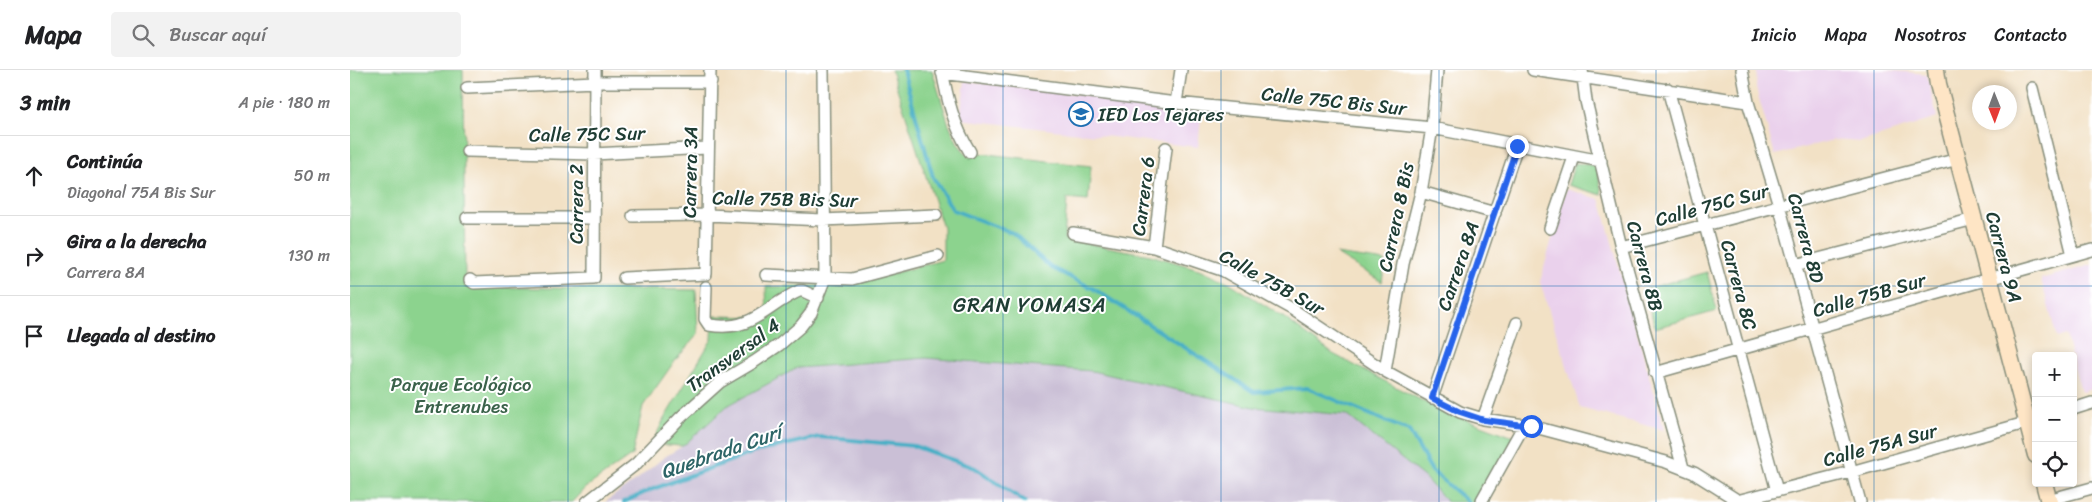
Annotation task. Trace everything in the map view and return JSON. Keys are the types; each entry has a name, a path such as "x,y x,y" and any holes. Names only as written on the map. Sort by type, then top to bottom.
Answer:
{"street":[{"name":"Carrera 2","path":"470,280 474,283 594,278 595,70"},
{"name":"Carrera 3A","path":"624,278 706,274 710,70"},
{"path":"824,70 823,220 825,278"},
{"path":"1176,103 1180,70"},
{"name":"Carrera 8 Bis","path":"1385,371 1403,264 1421,192 1432,128 1437,70"},
{"path":"1533,70 1582,73 1748,102"},
{"name":"Carrera 8D","path":"1742,70 1748,102 1779,205 1860,502"},
{"name":"Carrera 9A","path":"1936,70 1990,279 2031,421 2034,442"},
{"path":"942,71 953,117 970,152"},
{"name":"Calle 75C Bis Sur","path":"942,71 1176,103 1432,128 1601,161"},
{"name":"Carrera 8B","path":"1582,73 1586,101 1621,247 1683,468"},
{"path":"467,88 595,82 710,82"},
{"path":"2032,88 2073,256"},
{"name":"Carrera 8C","path":"1668,89 1777,491"},
{"name":"Carrera 8A","path":"1432,398 1517,146"},
{"name":"Calle 75C Sur","path":"467,151 594,154 707,148"},
{"name":"Carrera 6","path":"1154,247 1166,148"},
{"path":"1550,228 1574,157"},
{"name":"Calle 75C Sur","path":"1621,247 1958,159"},
{"path":"1421,192 1495,213"},
{"name":"Calle 75B Bis Sur","path":"633,216 707,215 823,220 936,215"},
{"path":"467,218 594,218"},
{"path":"1795,265 1974,219"},
{"name":"Calle 75B Sur","path":"1073,233 1154,247 1222,270 1292,309 1385,371 1460,412 1484,420 1524,425 1683,468 1701,477 1737,501"},
{"name":"Calle 75B Sur","path":"1655,373 2092,250"},
{"path":"766,275 852,279 938,256"},
{"name":"Transversal 4","path":"587,502 622,476 649,452 680,418 720,382 754,362 801,326 812,313 825,278"},
{"path":"706,287 706,318 709,325 720,327 748,323 799,291 818,298"},
{"path":"1484,420 1516,323"},
{"path":"2077,408 2092,403"},
{"name":"Calle 75A Sur","path":"1737,501 1851,472 2031,421"},
{"path":"1482,500 1524,425"},
{"path":"2045,487 2049,501 2092,488"}],"shaded area":[{"path":"1757,70 1884,70 1927,74 1937,118 1860,142 1833,140 1775,155 1756,88"},
{"name":"IED Los Tejares","path":"965,81 1202,109 1198,147 960,119"},
{"path":"1566,189 1600,199 1664,430 1580,408 1540,282"},
{"path":"2092,265 2092,389 2081,392 2077,378 2077,352 2070,352 2066,335 2057,338 2041,279"},
{"path":"926,358 1092,371 1254,407 1347,415 1424,477 1447,502 605,502 663,458 683,446 727,406 797,368"}],"green space":[{"name":"Parque Ecológico Entrenubes","path":"350,70 463,70 465,287 696,290 698,334 674,362 643,406 632,455 585,488 572,502 350,502"},
{"path":"891,70 932,70 948,122 958,144 971,159 970,152 1091,166 1088,201 1067,199 1064,239 1150,255 1202,270 1230,283 1283,317 1333,354 1436,408 1516,438 1484,502 1447,502 1424,477 1347,415 1254,407 1092,371 926,358 797,368 727,406 683,446 652,444 664,419 712,339 713,316 767,317 766,287 853,284 943,260 943,228"},
{"path":"1575,163 1597,166 1602,195 1568,185"},
{"path":"1336,254 1385,261 1382,282"},
{"path":"1707,272 1717,311 1655,328 1645,289"}],"waterway":[{"path":"903,70 933,177 953,210 1013,233 1050,267 1094,289 1254,392 1307,388 1409,431 1432,471 1468,502"},
{"name":"Quebrada Curí","path":"624,502 653,489 754,452 819,437 914,446 975,468 1025,502"}],"place":[{"name":"IED Los Tejares","path":"1081,114"}],"district":[{"name":"GRAN YOMASA","path":"1030,305"}],"route":[{"path":"1517,146 1432,398 1460,412 1484,420 1531,426"}]}
